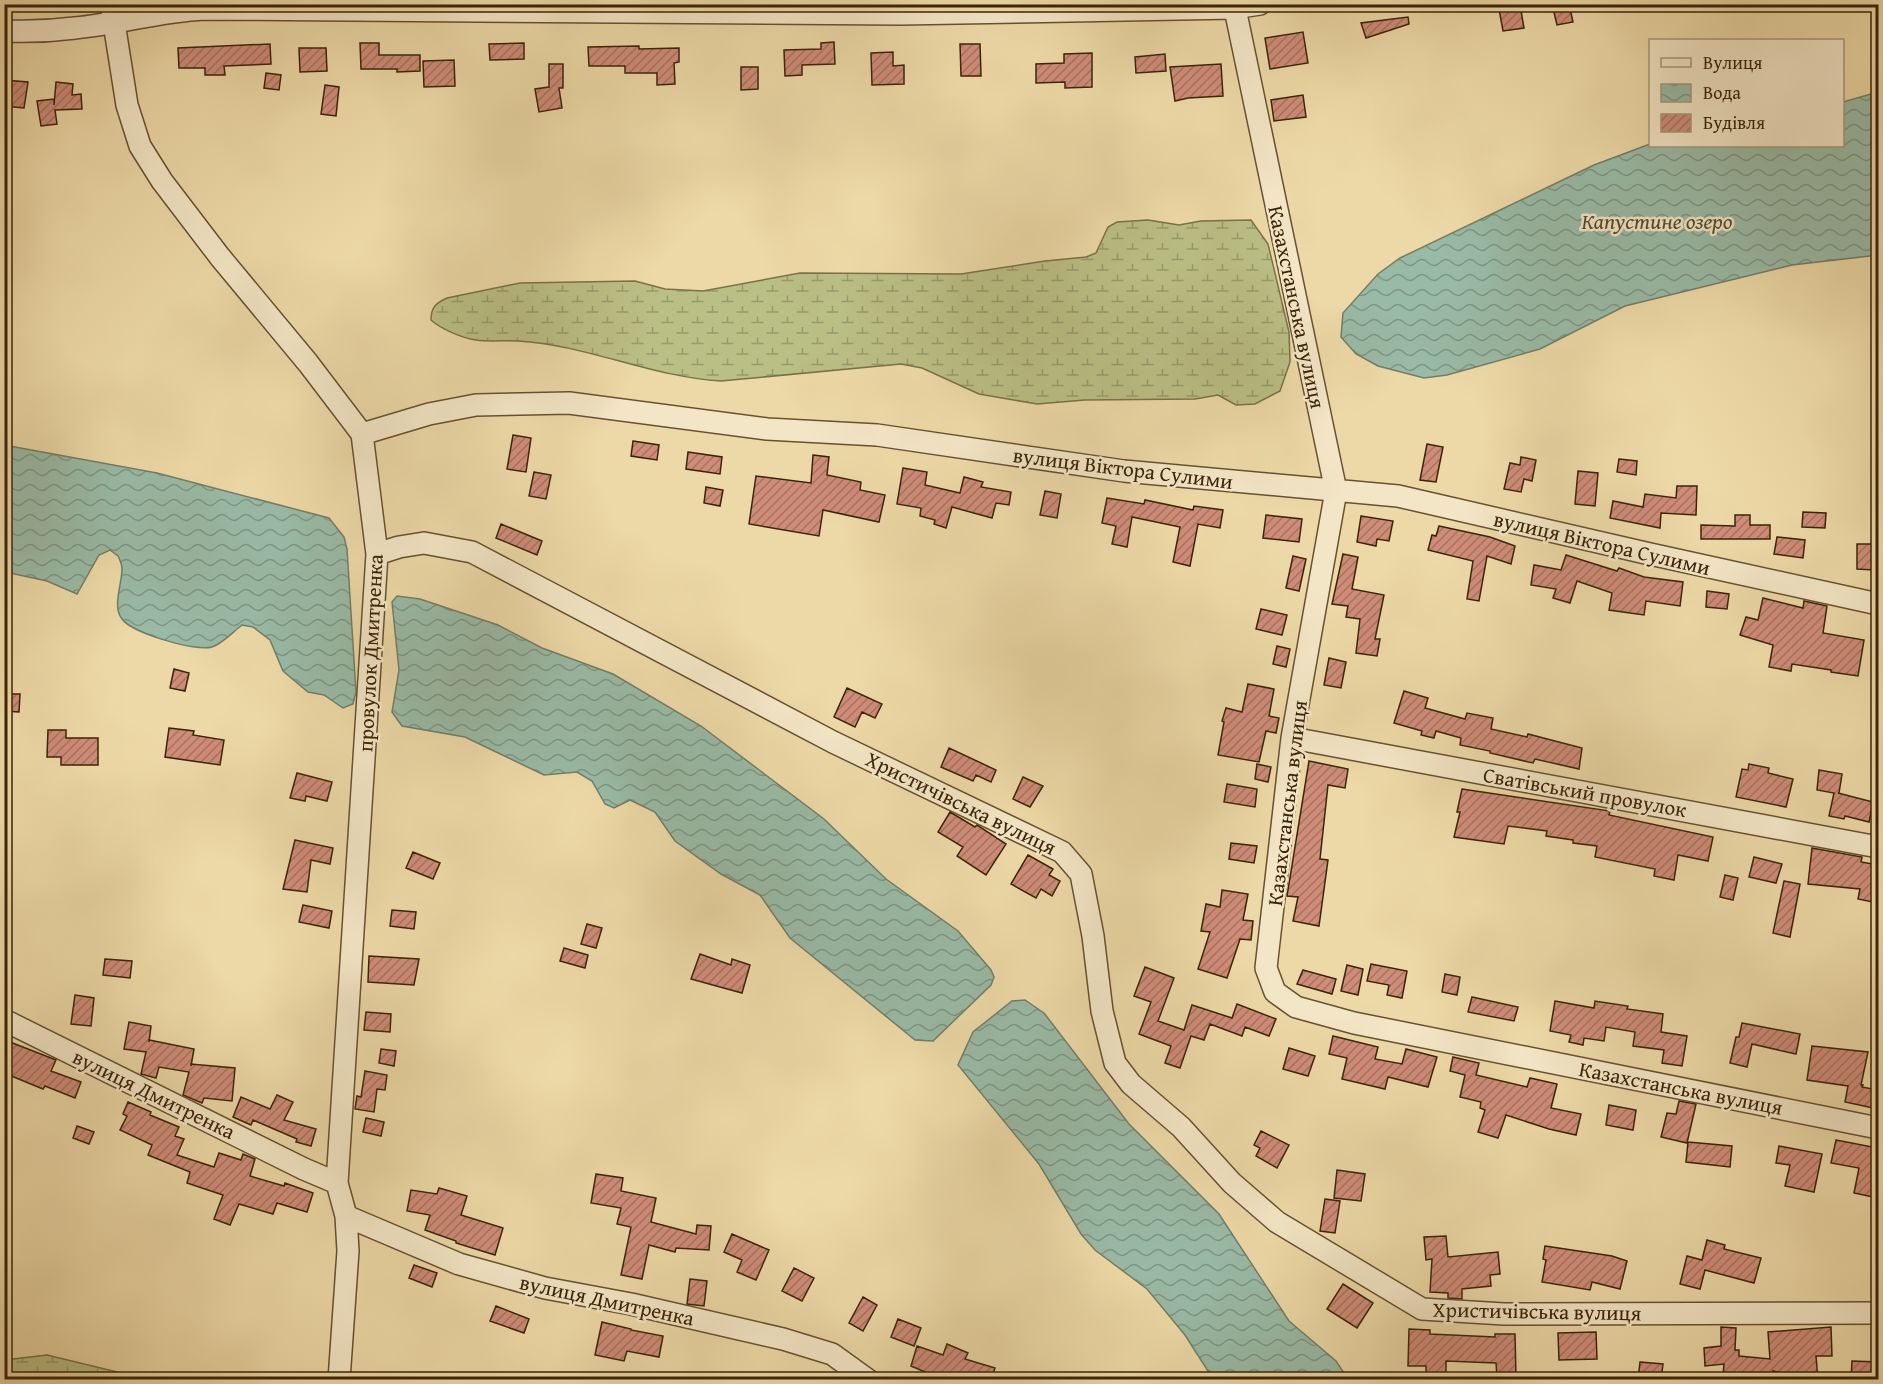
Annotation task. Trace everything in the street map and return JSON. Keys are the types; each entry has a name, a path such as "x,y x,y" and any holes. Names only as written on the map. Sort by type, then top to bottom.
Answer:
{"street":[{"path":"4,31 32,32 76,28 112,13 204,9 900,14 1260,4"},
{"name":"Казахстанська вулиця","path":"1234,6 1336,490 1292,738 1266,968 1275,992 1296,1007 1365,1025 1878,1128"},
{"path":"112,13 127,105 140,146 162,181 220,257 308,363 362,434"},
{"name":"вулиця Віктора Сулими","path":"362,434 429,414 476,405 569,404 767,429 877,435 1124,471 1398,496 1878,604"},
{"name":"провулок Дмитренка","path":"339,1380 348,1251 346,1216 337,1183 377,554 362,434"},
{"name":"Христичівська вулиця","path":"377,554 399,547 424,543 472,552 832,742 1062,852 1081,874 1093,936 1102,1011 1115,1063 1131,1084 1181,1127 1232,1183 1277,1222 1422,1309 1504,1314 1878,1313"},
{"name":"Сватівський провулок","path":"1292,738 1878,847"},
{"name":"вулиця Дмитренка","path":"4,1020 337,1183"},
{"name":"вулиця Дмитренка","path":"346,1216 459,1264 545,1288 631,1304 783,1339 832,1354 868,1380"}],"green space":[{"path":"1148,220 1179,225 1201,221 1251,220 1268,244 1289,332 1290,362 1280,391 1255,404 1236,405 1218,395 1195,399 1085,400 1037,404 979,394 922,368 901,364 721,381 670,374 569,348 518,341 470,339 446,330 431,320 435,306 447,298 520,283 635,281 665,289 703,291 800,273 961,274 1086,257 1096,253 1108,227 1117,222"},
{"path":"47,1355 146,1379 5,1379 5,1360"}],"water":[{"name":"Капустине озеро","path":"1878,92 1878,255 1792,265 1625,306 1540,349 1447,375 1424,378 1378,366 1356,354 1341,337 1343,313 1378,274 1400,258 1594,165 1649,144 1649,147 1844,147 1844,102"},
{"path":"4,445 157,473 329,518 344,537 347,549 356,692 353,704 343,708 324,695 308,692 283,671 270,640 253,627 242,625 220,643 204,648 165,640 128,624 122,619 118,608 121,564 118,556 110,550 99,555 77,594 47,581 5,572"},
{"path":"397,596 420,599 498,625 542,648 613,674 701,726 824,819 886,879 958,931 991,970 994,977 991,985 933,1041 915,1040 790,938 760,895 721,874 675,841 655,812 630,800 614,808 605,804 592,781 577,772 544,775 465,737 402,726 392,712 399,670 392,602"},
{"path":"1025,1000 1044,1013 1129,1124 1219,1214 1289,1321 1336,1361 1348,1379 1213,1379 1185,1335 1147,1289 1095,1250 1081,1234 1039,1164 958,1065 973,1032 1012,1001"}],"building":[{"path":"1552,4 1569,4 1573,22 1557,25"},
{"path":"1520,5 1524,28 1503,31 1499,9"},
{"path":"1408,17 1409,24 1366,38 1361,23"},
{"path":"1303,32 1308,63 1270,69 1265,38"},
{"path":"834,42 835,64 802,65 802,75 785,76 784,50 821,49 821,43"},
{"path":"360,43 379,43 379,55 420,55 420,71 361,69"},
{"path":"524,43 524,59 490,60 489,44"},
{"path":"270,44 271,64 224,66 225,75 205,75 205,68 179,68 178,48"},
{"path":"960,44 980,44 981,76 961,76"},
{"path":"639,46 639,49 679,48 679,62 674,63 675,84 657,85 657,73 625,73 625,66 589,66 588,47"},
{"path":"299,48 326,48 327,71 300,72"},
{"path":"893,52 893,66 904,65 904,84 872,85 871,53"},
{"path":"1092,53 1092,87 1065,88 1065,82 1036,83 1036,64 1064,63 1064,54"},
{"path":"1165,54 1166,71 1136,73 1135,57"},
{"path":"454,60 455,86 424,87 423,61"},
{"path":"549,64 563,64 563,88 559,88 562,108 539,112 535,89 549,87"},
{"path":"1221,64 1223,96 1175,101 1170,67"},
{"path":"741,67 758,67 758,89 741,90"},
{"path":"266,73 281,75 279,90 264,88"},
{"path":"4,80 28,82 24,108 4,106"},
{"path":"56,82 73,84 72,95 81,94 82,109 55,110 57,124 41,126 37,101 54,99 54,105"},
{"path":"325,85 339,87 336,116 321,114"},
{"path":"1303,95 1306,117 1274,121 1271,100"},
{"path":"513,435 531,438 526,472 507,469"},
{"path":"633,441 659,445 657,460 631,456"},
{"path":"1427,444 1443,447 1436,482 1420,480"},
{"path":"688,452 722,457 720,474 686,469"},
{"path":"813,455 829,457 827,475 861,482 860,490 885,495 879,522 823,510 819,536 749,524 756,476 811,483"},
{"path":"1521,457 1536,460 1532,481 1524,479 1521,492 1504,489 1510,463 1520,465"},
{"path":"1619,459 1637,461 1636,475 1617,472"},
{"path":"903,468 927,472 925,485 960,493 964,477 983,482 981,487 1011,492 1009,505 996,503 992,518 952,507 946,528 934,524 935,520 920,516 921,508 897,504"},
{"path":"1578,471 1598,473 1595,506 1575,504"},
{"path":"534,472 551,475 546,499 529,496"},
{"path":"1677,486 1697,486 1696,515 1661,513 1660,528 1610,518 1613,501 1643,507 1645,494 1676,498"},
{"path":"706,487 723,490 720,506 704,503"},
{"path":"1045,491 1061,494 1057,518 1040,515"},
{"path":"1107,498 1144,504 1145,500 1193,510 1194,506 1223,510 1220,528 1198,524 1190,566 1173,562 1180,527 1132,517 1127,547 1112,544 1116,526 1102,523"},
{"path":"1803,512 1826,513 1825,528 1802,527"},
{"path":"1266,515 1302,519 1299,542 1263,538"},
{"path":"1735,515 1750,515 1750,525 1770,525 1770,539 1701,539 1701,525 1735,526"},
{"path":"1361,516 1393,521 1389,541 1377,539 1376,546 1357,542"},
{"path":"501,524 542,541 537,555 496,538"},
{"path":"1439,526 1490,537 1515,546 1511,564 1487,556 1479,601 1467,599 1473,561 1428,550 1432,535 1436,536"},
{"path":"1777,537 1805,540 1803,558 1774,554"},
{"path":"1857,544 1874,544 1874,570 1857,569"},
{"path":"1343,554 1358,557 1352,589 1384,595 1375,639 1380,639 1377,656 1356,653 1360,619 1346,617 1348,606 1332,604"},
{"path":"1566,555 1617,571 1619,568 1644,577 1683,582 1680,606 1646,601 1644,615 1609,610 1612,593 1577,581 1570,603 1553,598 1556,589 1531,585 1534,565 1561,570"},
{"path":"1293,556 1306,559 1299,591 1286,588"},
{"path":"1707,591 1729,594 1727,609 1706,607"},
{"path":"1763,598 1803,608 1804,601 1827,606 1823,633 1864,640 1858,676 1792,664 1791,671 1769,667 1773,645 1740,635 1746,617 1758,620"},
{"path":"1261,609 1287,615 1282,635 1256,629"},
{"path":"1277,646 1290,649 1286,667 1273,664"},
{"path":"1329,658 1346,662 1341,688 1324,685"},
{"path":"174,669 189,673 185,691 170,688"},
{"path":"1248,684 1274,689 1269,716 1279,718 1276,733 1266,731 1259,762 1218,755 1226,708 1242,712"},
{"path":"847,688 882,704 875,718 862,712 855,727 834,717"},
{"path":"1404,691 1428,698 1425,708 1465,719 1467,713 1493,718 1491,729 1527,737 1528,734 1582,748 1579,769 1535,759 1533,763 1490,753 1490,751 1460,745 1461,738 1436,731 1434,738 1421,735 1422,731 1394,723"},
{"path":"4,694 20,694 19,712 4,711"},
{"path":"169,728 194,731 193,735 224,740 220,765 165,757"},
{"path":"48,730 66,730 66,738 98,738 98,765 61,765 61,757 47,757"},
{"path":"949,748 996,770 991,782 976,775 973,781 941,767"},
{"path":"1309,761 1348,769 1345,788 1328,785 1320,859 1328,860 1319,926 1293,921 1298,897 1287,896"},
{"path":"1257,764 1271,767 1268,782 1255,779"},
{"path":"1749,764 1769,768 1768,773 1793,779 1786,807 1736,797 1742,769 1748,770"},
{"path":"1819,770 1842,774 1838,793 1873,802 1869,822 1845,816 1844,819 1829,816 1834,793 1817,790"},
{"path":"297,773 332,782 327,801 306,796 305,801 290,798"},
{"path":"1023,777 1043,786 1030,807 1013,799"},
{"path":"1227,784 1257,789 1255,807 1224,802"},
{"path":"1462,789 1610,811 1609,815 1713,837 1708,861 1678,855 1674,880 1654,876 1655,869 1595,857 1597,846 1546,836 1547,831 1508,826 1504,844 1454,837 1460,812 1457,812"},
{"path":"950,812 975,827 977,825 1006,844 986,875 957,856 963,847 938,832"},
{"path":"295,840 333,848 330,864 311,860 307,892 283,889"},
{"path":"1231,843 1257,846 1254,863 1229,859"},
{"path":"1812,848 1862,857 1861,862 1878,865 1878,903 1858,899 1860,889 1808,884"},
{"path":"413,852 440,863 433,879 406,868"},
{"path":"1028,855 1053,869 1049,875 1060,881 1052,896 1041,889 1036,898 1011,884"},
{"path":"1754,857 1782,864 1776,883 1749,877"},
{"path":"1725,875 1738,878 1733,900 1720,897"},
{"path":"1784,881 1800,884 1790,937 1773,933"},
{"path":"1222,890 1248,894 1243,920 1253,921 1251,940 1240,939 1227,978 1198,969 1210,932 1201,931 1206,904 1220,907"},
{"path":"303,905 332,911 329,928 299,922"},
{"path":"392,910 416,912 414,929 390,926"},
{"path":"587,924 602,928 596,948 581,944"},
{"path":"564,948 588,955 585,968 560,961"},
{"path":"700,954 731,965 732,959 750,965 742,993 691,979"},
{"path":"369,956 419,959 414,985 368,982"},
{"path":"105,959 132,961 130,978 103,975"},
{"path":"1371,964 1407,971 1402,998 1387,995 1389,985 1367,981"},
{"path":"1347,965 1363,969 1358,995 1341,991"},
{"path":"1145,967 1174,978 1158,1021 1184,1030 1192,1005 1232,1018 1237,1004 1276,1019 1269,1036 1245,1027 1242,1036 1210,1024 1204,1040 1191,1036 1180,1068 1165,1063 1171,1046 1139,1034 1151,1002 1134,996"},
{"path":"1303,970 1336,979 1332,994 1297,984"},
{"path":"1445,974 1460,977 1457,995 1442,992"},
{"path":"75,995 94,998 91,1026 71,1024"},
{"path":"1472,997 1518,1007 1514,1021 1468,1012"},
{"path":"1555,1001 1594,1008 1595,1001 1628,1006 1627,1009 1663,1014 1661,1032 1687,1036 1682,1066 1662,1063 1664,1050 1633,1046 1635,1032 1606,1027 1604,1041 1584,1038 1583,1045 1569,1042 1571,1035 1550,1031"},
{"path":"366,1012 391,1014 390,1032 364,1030"},
{"path":"129,1022 151,1026 149,1040 194,1049 191,1064 235,1068 232,1101 204,1098 202,1103 183,1095 189,1072 159,1067 156,1078 141,1074 146,1052 124,1049"},
{"path":"1742,1023 1800,1034 1796,1054 1752,1044 1747,1067 1730,1063"},
{"path":"1333,1036 1378,1047 1375,1059 1402,1064 1406,1049 1437,1057 1428,1087 1388,1077 1385,1089 1342,1079 1347,1058 1329,1054"},
{"path":"10,1042 56,1060 51,1071 81,1082 75,1098 45,1086 43,1089 4,1073 4,1053"},
{"path":"1812,1046 1868,1052 1861,1085 1878,1090 1878,1109 1845,1102 1848,1086 1807,1080"},
{"path":"1289,1048 1315,1056 1308,1076 1283,1069"},
{"path":"381,1049 396,1051 394,1066 379,1063"},
{"path":"1453,1057 1479,1063 1476,1075 1527,1087 1530,1078 1557,1084 1551,1108 1581,1114 1576,1135 1506,1115 1498,1138 1478,1132 1485,1110 1480,1108 1481,1102 1460,1097 1465,1075 1450,1071"},
{"path":"365,1071 387,1075 385,1090 377,1089 374,1112 355,1109 357,1096 361,1097"},
{"path":"277,1095 293,1102 284,1120 316,1129 311,1146 296,1142 297,1139 253,1120 251,1125 233,1117 241,1097 270,1109"},
{"path":"1679,1101 1696,1104 1687,1143 1661,1137 1667,1113 1676,1114"},
{"path":"128,1102 151,1112 150,1115 179,1127 175,1136 184,1139 177,1155 214,1167 219,1153 241,1160 243,1154 255,1159 250,1176 284,1186 285,1183 313,1193 307,1212 277,1203 273,1214 239,1204 230,1225 214,1219 223,1195 187,1183 190,1172 148,1155 152,1145 120,1130 127,1116 123,1114"},
{"path":"1609,1105 1636,1110 1633,1130 1606,1125"},
{"path":"366,1118 384,1122 381,1136 363,1132"},
{"path":"77,1126 94,1132 89,1144 73,1138"},
{"path":"1261,1131 1289,1145 1277,1168 1256,1156 1260,1148 1254,1145"},
{"path":"1836,1140 1878,1148 1878,1198 1854,1193 1859,1168 1831,1163"},
{"path":"1688,1142 1732,1146 1730,1167 1686,1162"},
{"path":"1779,1146 1822,1154 1814,1192 1785,1186 1790,1165 1776,1163"},
{"path":"1337,1170 1365,1174 1361,1201 1334,1198"},
{"path":"596,1174 623,1178 621,1191 656,1198 651,1222 696,1234 697,1225 711,1226 709,1250 676,1248 675,1252 649,1245 642,1279 621,1275 631,1227 617,1224 621,1208 591,1203"},
{"path":"439,1188 467,1196 461,1215 503,1228 495,1255 456,1243 456,1241 425,1230 430,1215 407,1211 411,1190 437,1194"},
{"path":"1325,1199 1340,1201 1335,1233 1320,1231"},
{"path":"732,1234 769,1250 756,1280 737,1272 742,1260 724,1252"},
{"path":"1446,1236 1448,1257 1498,1252 1500,1274 1490,1275 1491,1286 1462,1289 1462,1299 1448,1298 1448,1293 1430,1292 1432,1259 1426,1260 1424,1237"},
{"path":"1707,1240 1725,1245 1724,1249 1761,1258 1754,1283 1705,1270 1700,1289 1680,1284 1687,1256 1702,1260"},
{"path":"1545,1246 1612,1256 1627,1261 1620,1289 1592,1282 1590,1290 1542,1282 1546,1260 1543,1259"},
{"path":"414,1265 437,1273 432,1287 409,1278"},
{"path":"794,1268 814,1278 802,1301 782,1291"},
{"path":"690,1279 707,1281 704,1306 687,1304"},
{"path":"1343,1284 1373,1303 1357,1328 1327,1309"},
{"path":"863,1297 877,1305 863,1331 849,1323"},
{"path":"496,1306 529,1319 524,1333 490,1321"},
{"path":"898,1319 921,1328 914,1346 891,1337"},
{"path":"602,1322 663,1336 659,1357 627,1351 624,1361 595,1355"},
{"path":"1721,1327 1736,1328 1735,1350 1739,1350 1739,1356 1770,1359 1768,1332 1831,1327 1832,1356 1816,1356 1818,1380 1773,1371 1774,1377 1765,1378 1723,1375 1724,1364 1705,1366 1704,1348 1721,1346"},
{"path":"1409,1329 1430,1330 1430,1334 1495,1337 1495,1334 1515,1334 1516,1377 1497,1377 1496,1363 1446,1361 1446,1380 1426,1380 1426,1366 1408,1366"},
{"path":"1596,1332 1597,1359 1559,1360 1558,1333"},
{"path":"947,1344 968,1353 965,1359 995,1368 991,1380 944,1380 911,1366 917,1346 943,1355"},
{"path":"1852,1361 1878,1362 1878,1380 1851,1380"},
{"path":"1640,1362 1663,1364 1661,1380 1638,1380"}]}
